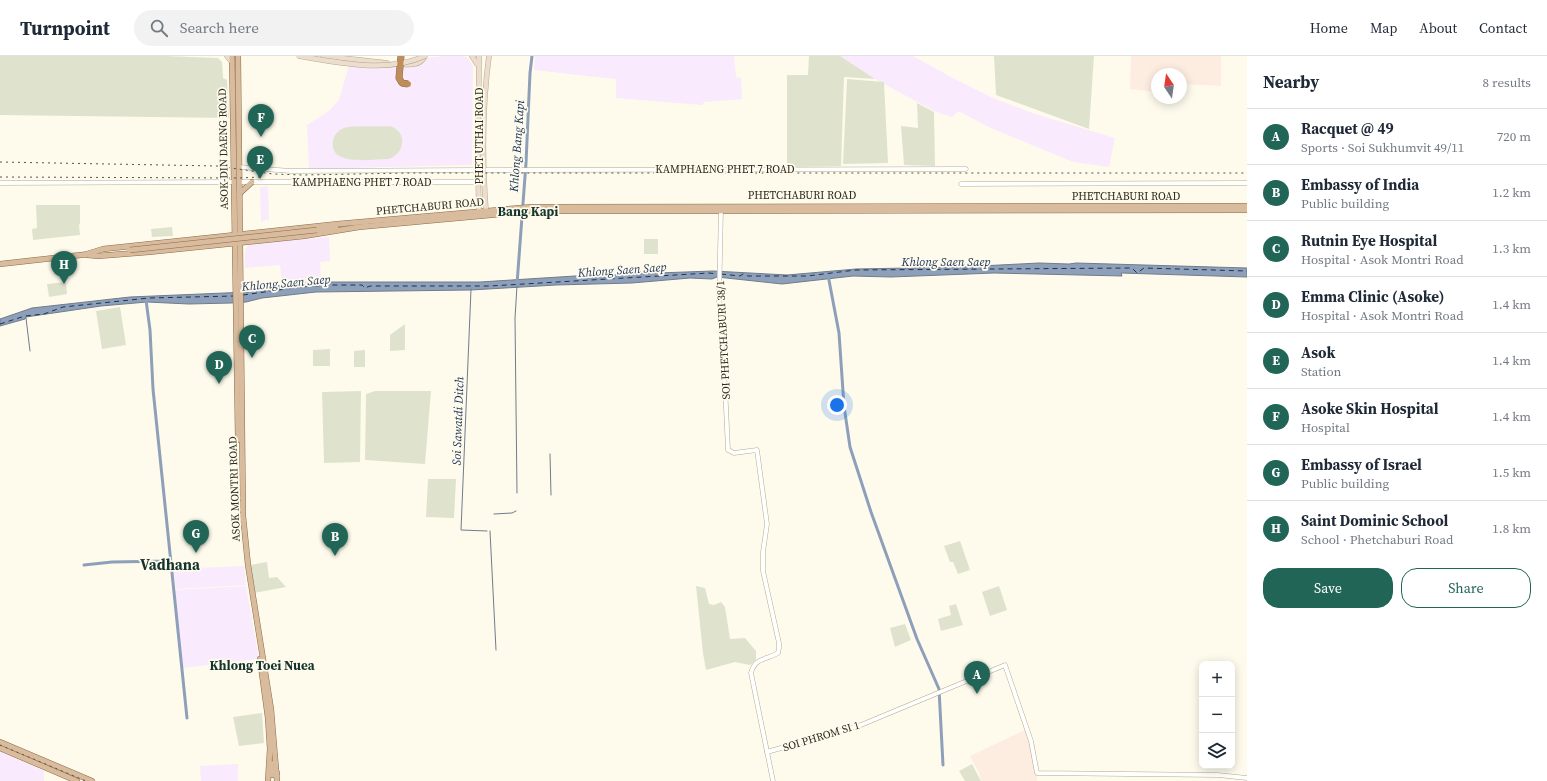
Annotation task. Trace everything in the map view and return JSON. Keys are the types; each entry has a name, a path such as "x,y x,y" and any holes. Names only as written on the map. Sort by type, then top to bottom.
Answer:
{"highway":[{"path":"401,56 399,78 402,83 408,84"}],"main road":[{"path":"227,56 232,62"},
{"name":"ASOK-DIN DAENG ROAD","path":"232,56 237,182 239,194 237,242"},
{"name":"ASOK-DIN DAENG ROAD","path":"237,235 234,223 239,167 239,56"},
{"path":"298,56 380,66 410,62 425,56"},
{"path":"323,56 404,64 419,63 425,56"},
{"path":"472,56 476,62 479,74"},
{"name":"PHET UTHAI ROAD","path":"479,56 480,170 486,211"},
{"name":"PHET UTHAI ROAD","path":"480,170 484,91 489,56"},
{"path":"239,194 252,182"},
{"name":"PHET UTHAI ROAD","path":"479,214 481,182"},
{"path":"479,200 483,202 485,200"},
{"name":"PHETCHABURI ROAD","path":"479,214 486,211 524,209 609,208 1108,208 1247,206"},
{"name":"PHETCHABURI ROAD","path":"1108,208 1247,210"},
{"name":"PHETCHABURI ROAD","path":"0,264 339,227 524,209"},
{"path":"239,218 243,229 249,234"},
{"path":"222,237 228,233 234,223"},
{"name":"PHETCHABURI ROAD","path":"87,254 103,249 272,231 359,225"},
{"name":"PHETCHABURI ROAD","path":"87,254 108,256 273,239 332,232 359,225"},
{"path":"272,231 270,237 273,239"},
{"path":"202,239 205,243 202,246"},
{"path":"222,244 230,245 237,253 250,241"},
{"name":"ASOK MONTRI ROAD","path":"237,242 243,526 271,709 277,781"},
{"name":"ASOK MONTRI ROAD","path":"238,321 240,524 268,713 270,752 268,781"},
{"path":"0,742 92,781"},
{"path":"0,748 77,781"},
{"path":"270,752 272,774 274,775 277,773"}],"street":[{"name":"KAMPHAENG PHET 7 ROAD","path":"239,167 291,171 966,169"},
{"name":"KAMPHAENG PHET 7 ROAD","path":"0,183 481,182"},
{"path":"962,184 1247,183"},
{"name":"SOI PHETCHABURI 38/1","path":"721,208 719,315 725,386 728,450 734,453 757,450 767,524 762,566 779,648 777,654 761,659 751,671 767,752"},
{"name":"SOI PHROM SI 1","path":"767,752 853,727 1005,665 1031,741 1037,773 1218,775 1247,778"},
{"path":"767,752 773,781"}],"shaded area":[{"path":"445,56 464,56 468,58 473,66 472,165 309,169 307,125 329,111 339,100 349,65"},
{"path":"535,56 734,56 736,77 741,78 742,99 704,102 702,105 616,98 616,79 534,70"},
{"path":"840,56 913,56 993,98 1035,114 1115,138 1109,167 1073,162 993,129 958,111 952,117 936,112 875,79"},
{"path":"1131,56 1221,56 1221,86 1187,84 1187,68 1151,68 1151,91 1130,89"},
{"path":"268,186 269,220 261,221 260,187"},
{"path":"329,237 330,261 320,262 321,280 282,283 280,265 245,268 245,250 249,244"},
{"path":"244,566 246,585 176,589 173,569"},
{"path":"246,586 259,659 183,668 173,590"},
{"path":"1027,729 1037,773 1037,781 981,781 980,775 970,756"},
{"path":"0,751 44,771 44,781 0,781"},
{"path":"238,764 238,781 201,781 200,766"}],"green space":[{"path":"0,56 164,56 218,58 222,62 223,78 227,80 229,118 0,115"},
{"path":"809,56 840,56 875,79 844,77 841,166 787,167 787,75 808,75"},
{"path":"994,56 1094,56 1089,129 996,95"},
{"path":"847,79 884,82 888,163 843,164"},
{"path":"917,103 934,112 935,166 904,165 901,126 918,128"},
{"path":"390,126 400,133 402,142 401,148 398,152 389,159 354,160 338,155 333,149 334,137 338,131 344,128"},
{"path":"36,205 80,205 80,235 33,240 32,229 37,228"},
{"path":"172,227 173,236 152,237 151,229"},
{"path":"644,239 658,239 658,254 644,254"},
{"path":"66,282 67,294 49,297 47,284"},
{"path":"120,307 126,345 102,349 96,311"},
{"path":"405,324 405,350 390,351 390,335"},
{"path":"330,349 330,366 313,366 313,350"},
{"path":"365,350 365,367 354,367 354,351"},
{"path":"361,391 360,462 324,463 322,392"},
{"path":"375,391 431,391 425,464 365,460 366,394"},
{"path":"428,479 456,479 454,518 426,517"},
{"path":"960,541 970,570 958,574 953,562 950,562 944,546"},
{"path":"267,562 269,578 277,577 286,587 254,593 250,565"},
{"path":"696,586 705,588 709,604 714,605 721,602 725,607 730,639 745,638 756,651 756,660 750,665 735,662 706,670"},
{"path":"999,586 1007,610 990,616 982,592"},
{"path":"956,604 963,625 941,631 938,619 951,615 949,606"},
{"path":"905,624 911,640 895,647 890,628"},
{"path":"262,713 264,743 239,746 233,717"},
{"path":"972,764 981,781 965,781 959,771"}],"water":[{"path":"1039,263 1247,268 1247,277 1121,273 1122,276 994,273 891,277 853,276 782,284 717,277 712,279 690,278 632,283 556,285 471,290 316,292 231,303 189,304 147,302 101,306 26,317 25,319 0,326 0,319 32,308 130,297 248,292 263,287 316,282 480,282 575,276 713,271 787,275 856,269 961,267"}],"waterway":[{"name":"Khlong Bang Kapi","path":"517,284 532,56"},
{"path":"828,275 839,333 844,406 850,447 871,512 917,639 939,689 943,765"},
{"name":"Soi Sawatdi Ditch","path":"517,286 515,318 517,493"},
{"name":"Soi Sawatdi Ditch","path":"471,289 461,530 487,531"},
{"path":"146,300 150,330 153,389 187,718"},
{"path":"26,318 30,351"},
{"name":"Soi Sawatdi Ditch","path":"550,454 551,495"},
{"name":"Soi Sawatdi Ditch","path":"494,514 512,513 516,511"},
{"name":"Soi Sawatdi Ditch","path":"490,531 496,650"},
{"path":"84,565 112,562 171,561"}],"ferry route":[{"path":"721,274 740,276 743,274 748,276 807,276 856,270 1132,268 1137,273 1144,268 1247,271"},
{"path":"243,295 300,287 329,285 362,285 365,288 370,286 490,286 709,273 718,274"},
{"path":"0,324 25,316 44,314 63,307 149,298 234,296"}],"railway":[{"path":"0,162 217,166 273,174 303,175 408,173 1247,173"},
{"path":"0,177 260,177"},
{"path":"0,745 86,781"}],"place":[{"name":"Asoke Skin Hospital","path":"261,137"},
{"name":"Asok","path":"260,179"},
{"name":"Saint Dominic School","path":"64,284"},
{"name":"Rutnin Eye Hospital","path":"252,358"},
{"name":"Emma Clinic (Asoke)","path":"219,384"},
{"name":"Embassy of Israel","path":"196,553"},
{"name":"Embassy of India","path":"335,556"},
{"name":"Racquet @ 49","path":"977,694"}],"district":[{"name":"Bang Kapi","path":"528,211"},
{"name":"Vadhana","path":"170,565"},
{"name":"Khlong Toei Nuea","path":"262,665"}],"water label":[{"name":"Khlong Saen Saep","path":"946,262"},
{"name":"Khlong Saen Saep","path":"622,270"},
{"name":"Khlong Saen Saep","path":"286,283"}]}
